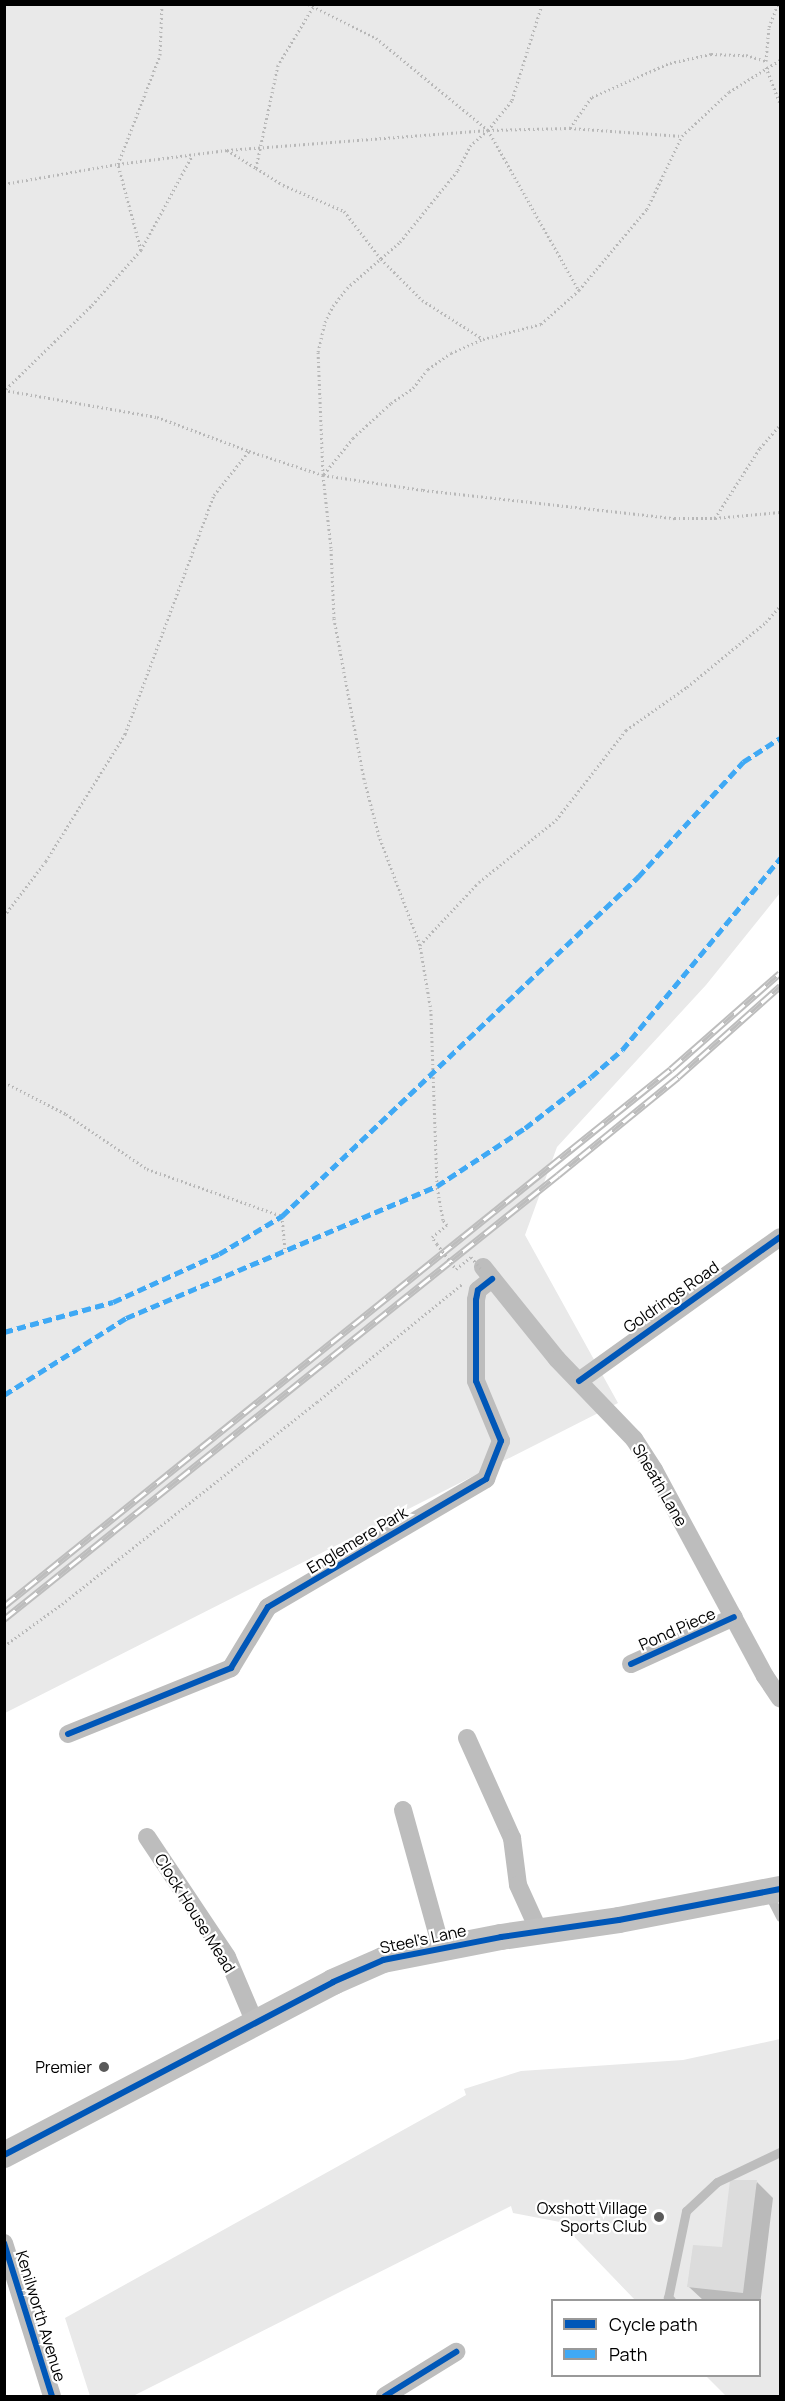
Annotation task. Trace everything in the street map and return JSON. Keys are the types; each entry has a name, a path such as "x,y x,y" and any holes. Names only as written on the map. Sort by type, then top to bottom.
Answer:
{"street":[{"name":"Goldrings Road","path":"579,1381 780,1237"},
{"name":"Sheath Lane","path":"482,1272 634,1439 654,1470 765,1676 780,1698"},
{"name":"Englemere Park","path":"68,1734 231,1668 268,1607 486,1479 501,1441 476,1381 476,1300 482,1272"},
{"name":"Pond Piece","path":"631,1664 734,1617"},
{"path":"467,1738 512,1839 518,1885 539,1931"},
{"path":"403,1810 441,1947"},
{"name":"Clock House Mead","path":"147,1837 226,1956 255,2024"},
{"name":"Steel's Lane","path":"4,2155 365,1967 405,1954 441,1947 619,1920 774,1890"},
{"name":"Kenilworth Avenue","path":"4,2243 51,2397"},
{"path":"385,2397 456,2352"}],"lane":[{"path":"774,1890 780,1917"},
{"path":"669,2299 686,2211 717,2182 780,2152"}],"path":[{"path":"141,250 118,164 160,55 162,4"},
{"path":"482,1272 471,1257 456,1269 432,1237 447,1225 443,1220 437,1186 431,1011 420,945 379,836 364,779 334,618 331,548 323,475 318,352 325,322 347,288 400,242 458,170 470,146 488,130 512,100 542,4"},
{"path":"778,4 769,27 766,67 780,104"},
{"path":"256,168 278,65 311,5 376,38 488,130 579,290"},
{"path":"570,128 592,97 670,63 711,54 746,55 766,61"},
{"path":"323,475 353,438 391,403 413,388 428,369 451,354 483,339 541,324 579,290 647,209 682,136 729,92 780,60"},
{"path":"4,184 118,164 227,150 488,130 570,128 682,136"},
{"path":"227,150 284,185 344,211 381,259 422,300 483,339"},
{"path":"5,390 92,305 141,250 192,156"},
{"path":"5,390 157,417 323,475 423,490 674,518 715,518 780,512"},
{"path":"715,518 760,448 780,425"},
{"path":"4,916 46,861 125,734 214,495 249,451"},
{"path":"420,945 479,882 556,820 626,730 687,687 766,622 780,606"},
{"path":"4,1082 66,1114 147,1169 282,1216 285,1252"},
{"path":"4,1646 62,1604 309,1409 466,1281"}],"shaded area":[{"path":"5,5 780,5 780,893 706,985 557,1147 525,1235 618,1403 5,1713"},
{"path":"780,2039 780,2396 726,2396 707,2377 761,2377 761,2299 634,2299 560,2222 513,2213 511,2206 133,2396 90,2396 65,2318 466,2095 464,2089 521,2071 683,2060"}],"building":[{"path":"730,2180 757,2180 743,2293 687,2287 693,2245 722,2247"}],"railway":[{"path":"4,1606 671,1069 780,973"},
{"path":"4,1619 558,1175 678,1077 780,986"}],"marked path":[{"path":"4,1332 113,1302 219,1254 282,1216 638,877 743,762 780,738"},
{"path":"4,1395 126,1318 437,1186 525,1128 622,1050 780,858"}],"cycle path":[{"path":"579,1381 780,1237"},
{"path":"68,1734 231,1668 268,1607 486,1479 501,1441 476,1381 476,1300 478,1290 492,1279"},
{"path":"631,1664 734,1617"},
{"path":"4,2155 333,1982 383,1960 501,1937 619,1920 780,1889"},
{"path":"4,2243 52,2396"},
{"path":"385,2396 456,2352"}],"place":[{"name":"Premier","path":"104,2067"},
{"name":"Oxshott Village Sports Club","path":"659,2217"}]}
